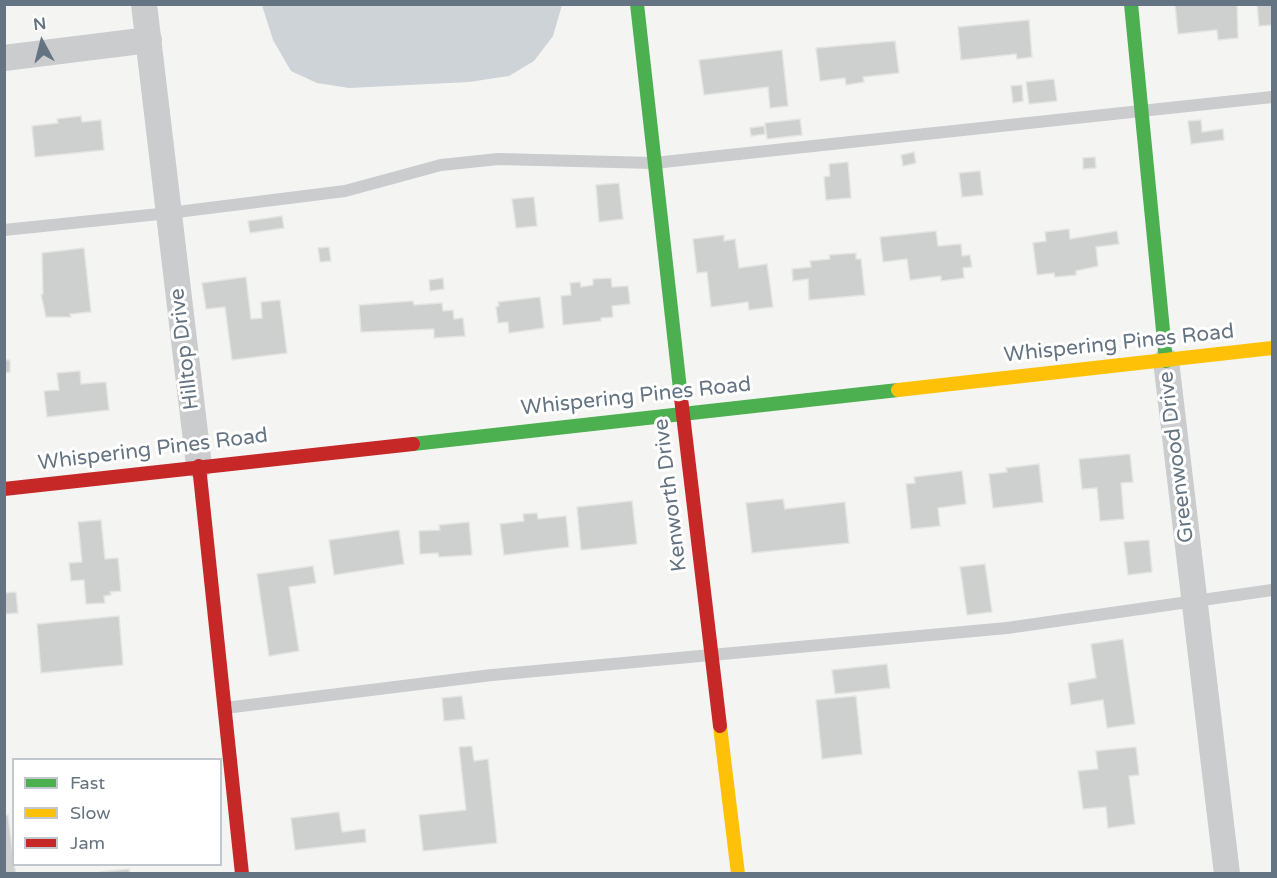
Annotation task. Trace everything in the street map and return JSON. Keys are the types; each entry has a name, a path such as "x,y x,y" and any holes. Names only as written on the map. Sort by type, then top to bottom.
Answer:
{"street":[{"name":"Hilltop Drive","path":"144,4 199,466 242,873"},
{"name":"Kenworth Drive","path":"637,4 682,412 738,873"},
{"name":"Greenwood Drive","path":"1131,4 1166,361 1227,873"},
{"path":"4,58 149,40"},
{"name":"Whispering Pines Road","path":"4,489 1272,348"}],"lane":[{"path":"4,230 169,213 345,191 441,165 487,160 654,164 1272,97"},
{"path":"224,708 492,675 1007,628 1272,590"}],"shaded area":[{"path":"262,4 562,5 553,36 534,61 509,76 469,82 349,88 317,83 291,71 273,40"}],"building":[{"path":"1175,4 1237,4 1238,38 1218,40 1217,30 1178,34"},
{"path":"1257,4 1272,4 1272,25 1259,26"},
{"path":"1029,20 1032,57 1017,59 1016,54 961,60 958,27"},
{"path":"895,41 899,73 863,77 864,82 846,85 845,78 820,81 816,48"},
{"path":"782,50 788,106 770,108 768,87 704,95 699,60"},
{"path":"1054,79 1057,101 1029,104 1026,82"},
{"path":"1022,85 1023,101 1013,103 1011,86"},
{"path":"81,116 82,122 101,120 104,150 35,157 32,126 58,123 57,119"},
{"path":"800,119 802,135 767,139 765,123"},
{"path":"1201,120 1202,132 1223,129 1224,140 1191,144 1188,121"},
{"path":"764,126 765,134 751,136 750,128"},
{"path":"914,152 916,163 903,166 901,155"},
{"path":"1095,157 1096,168 1083,169 1083,158"},
{"path":"848,162 851,198 826,200 824,177 830,176 829,164"},
{"path":"980,171 983,195 962,197 959,173"},
{"path":"619,183 623,219 599,222 596,185"},
{"path":"534,197 537,226 516,228 512,199"},
{"path":"282,216 284,228 250,233 248,221"},
{"path":"1069,229 1070,239 1117,231 1119,244 1096,247 1098,266 1076,271 1076,275 1055,277 1054,273 1037,275 1033,243 1046,241 1045,232"},
{"path":"936,231 938,246 961,244 962,256 970,255 972,267 963,268 964,278 941,281 941,276 910,280 907,259 883,262 880,237"},
{"path":"724,235 724,241 735,239 739,268 767,264 773,307 749,310 748,302 711,307 707,272 697,273 693,239"},
{"path":"329,247 331,261 320,262 318,248"},
{"path":"84,248 91,312 70,314 71,317 46,317 41,294 43,294 42,253"},
{"path":"856,253 856,259 861,259 865,295 809,300 808,279 793,281 792,269 811,267 810,261 830,259 829,255"},
{"path":"246,277 251,319 262,318 261,302 280,300 287,353 232,360 225,307 206,309 202,283"},
{"path":"443,278 444,289 430,291 429,280"},
{"path":"611,278 612,287 628,286 630,304 612,306 613,317 601,318 601,321 563,325 561,296 571,295 570,283 580,282 581,287 593,285 593,279"},
{"path":"540,297 544,328 509,333 508,322 498,323 496,307 499,306 498,302"},
{"path":"413,301 414,305 442,303 443,311 453,310 454,319 463,318 465,336 434,338 434,329 361,332 359,305"},
{"path":"4,360 10,360 10,372 4,373"},
{"path":"80,371 81,384 106,382 109,410 47,417 44,391 59,390 57,373"},
{"path":"1130,454 1133,482 1121,483 1124,519 1100,521 1097,488 1082,489 1079,459"},
{"path":"1039,464 1043,502 993,508 989,474 1007,472 1006,468"},
{"path":"962,471 966,504 938,508 940,526 911,529 906,484 915,483 914,477"},
{"path":"783,499 785,509 845,502 849,543 752,553 746,503"},
{"path":"632,501 637,544 581,550 577,507"},
{"path":"537,513 538,519 566,516 569,547 504,555 500,524 524,521 523,514"},
{"path":"101,520 105,559 118,558 121,591 110,592 111,595 104,596 105,603 86,604 84,580 71,581 69,563 82,562 78,522"},
{"path":"469,522 472,555 439,557 438,553 420,554 419,531 440,530 439,525"},
{"path":"399,530 404,564 334,575 329,540"},
{"path":"1149,540 1152,572 1128,575 1124,542"},
{"path":"985,564 992,612 967,615 960,567"},
{"path":"313,566 316,583 289,587 299,651 269,656 257,574"},
{"path":"16,592 18,613 4,614 4,593"},
{"path":"119,616 123,665 41,673 37,624"},
{"path":"1123,639 1135,724 1107,728 1103,700 1071,705 1068,683 1096,678 1091,644"},
{"path":"887,664 890,688 835,694 832,670"},
{"path":"462,696 465,719 444,721 442,698"},
{"path":"856,696 862,754 822,759 816,700"},
{"path":"472,746 474,761 488,759 497,843 423,851 419,815 466,810 459,747"},
{"path":"1136,747 1139,775 1129,776 1135,824 1108,828 1106,807 1083,809 1078,771 1098,769 1096,751"},
{"path":"339,812 342,832 365,829 366,842 295,850 291,818"},
{"path":"8,815 12,866 14,866 16,874 4,874 4,816"},
{"path":"129,869 130,874 100,874 100,872"}],"traffic: fast":[{"path":"637,4 681,398"},
{"path":"1131,4 1166,361"},
{"path":"413,444 898,390"}],"traffic: slow":[{"path":"898,390 1272,348"},
{"path":"720,726 738,874"}],"traffic: jam":[{"path":"681,398 720,726"},
{"path":"4,489 413,444"},
{"path":"199,466 242,874"}]}
